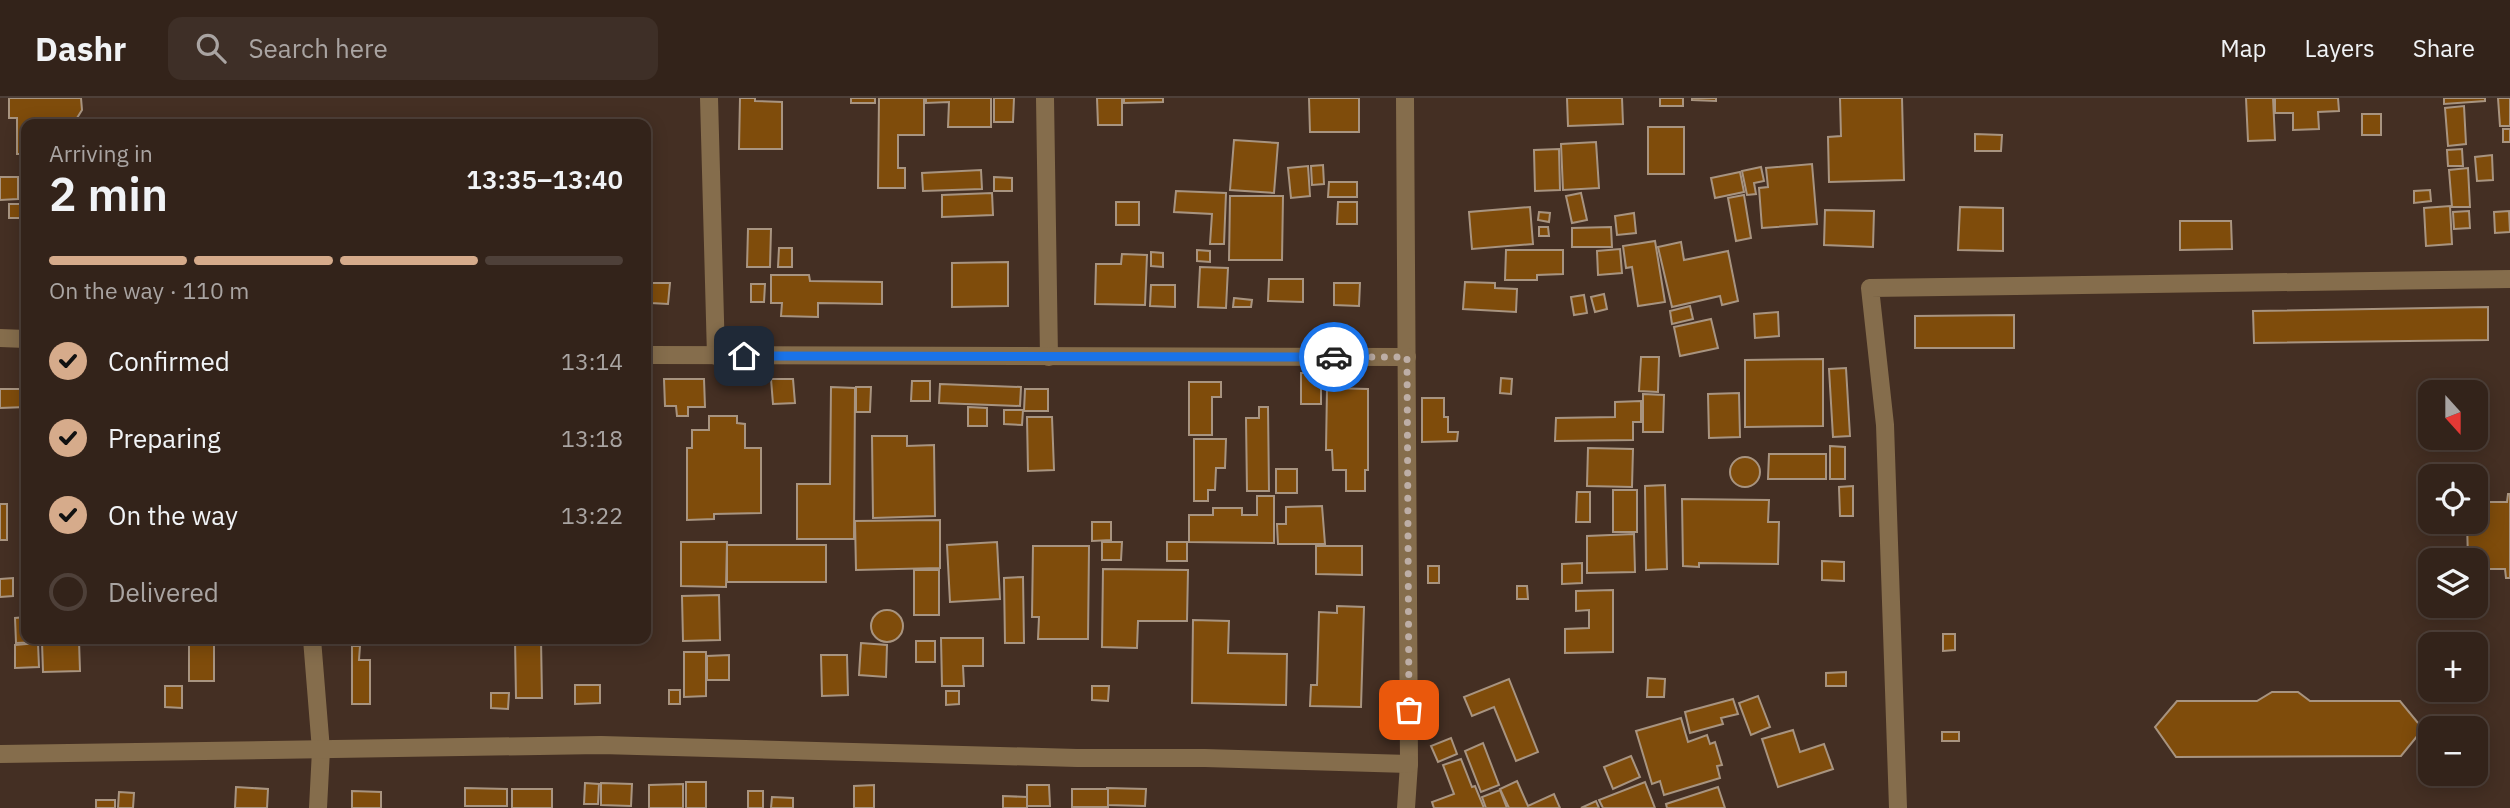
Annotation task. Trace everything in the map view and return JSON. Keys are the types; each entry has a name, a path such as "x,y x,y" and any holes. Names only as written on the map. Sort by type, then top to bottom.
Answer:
{"street":[{"path":"709,98 716,356"},
{"path":"1045,98 1049,356"},
{"path":"1405,98 1409,764 1406,808"},
{"path":"1898,808 1885,425 1870,288 2510,279"},
{"path":"0,338 21,339"},
{"path":"651,355 1407,357"},
{"path":"312,644 321,750 318,808"},
{"path":"0,754 601,745 1409,764"}],"building":[{"path":"9,98 81,98 82,110 77,119 21,119 21,154 17,154 17,118 9,118"},
{"path":"740,98 782,102 782,149 739,149"},
{"path":"851,98 875,98 875,103 851,103"},
{"path":"879,98 924,98 924,135 898,135 898,168 905,168 905,188 878,188"},
{"path":"926,98 991,98 991,127 948,127 949,102 926,103"},
{"path":"994,98 1014,98 1013,122 994,122"},
{"path":"1097,98 1122,98 1122,125 1098,125"},
{"path":"1124,98 1163,98 1163,102 1124,103"},
{"path":"1309,98 1359,98 1359,132 1310,132"},
{"path":"1567,98 1622,98 1623,124 1568,126"},
{"path":"1660,98 1683,98 1683,106 1660,106"},
{"path":"1716,98 1716,101 1692,100"},
{"path":"1840,98 1902,98 1904,180 1829,182 1828,137 1841,136"},
{"path":"2246,98 2273,98 2275,140 2248,141"},
{"path":"2275,98 2338,98 2339,111 2318,112 2319,129 2293,130 2293,113 2275,113"},
{"path":"2444,98 2485,98 2485,101 2444,104"},
{"path":"2498,98 2510,98 2510,126 2500,126"},
{"path":"2464,106 2466,144 2448,146 2445,108"},
{"path":"2362,114 2381,114 2381,135 2362,135"},
{"path":"1648,127 1684,127 1684,174 1648,174"},
{"path":"2503,129 2510,129 2510,142 2503,142"},
{"path":"1975,134 2002,135 2001,151 1975,151"},
{"path":"1234,140 1278,143 1274,193 1230,190"},
{"path":"1596,142 1599,188 1563,190 1561,144"},
{"path":"1559,149 1560,190 1535,191 1534,150"},
{"path":"2462,149 2463,166 2448,166 2447,150"},
{"path":"2492,155 2493,180 2477,181 2475,157"},
{"path":"1812,164 1817,224 1762,228 1759,188 1768,187 1766,168"},
{"path":"1323,165 1324,184 1312,185 1311,166"},
{"path":"1308,166 1310,196 1291,198 1288,168"},
{"path":"1761,167 1764,181 1754,183 1756,194 1747,195 1742,171"},
{"path":"2468,168 2470,207 2452,207 2449,170"},
{"path":"981,170 982,189 923,191 922,173"},
{"path":"1740,172 1744,192 1715,198 1711,178"},
{"path":"0,177 18,177 18,199 0,200"},
{"path":"994,177 1012,178 1012,191 994,191"},
{"path":"1329,182 1357,182 1357,197 1328,197"},
{"path":"2430,190 2431,201 2414,203 2414,191"},
{"path":"1176,191 1226,193 1224,244 1210,244 1212,214 1174,212"},
{"path":"992,193 993,215 942,217 942,195"},
{"path":"1581,193 1587,220 1572,223 1566,196"},
{"path":"1744,195 1751,238 1736,241 1728,198"},
{"path":"1230,196 1283,196 1282,260 1229,260"},
{"path":"1116,202 1139,202 1139,225 1116,225"},
{"path":"1338,202 1357,202 1357,224 1337,224"},
{"path":"9,204 21,204 21,218 9,218"},
{"path":"2450,206 2452,244 2426,246 2424,208"},
{"path":"1530,207 1533,244 1472,249 1469,212"},
{"path":"1960,207 2003,208 2003,251 1958,250"},
{"path":"1825,210 1874,211 1873,247 1824,245"},
{"path":"2469,211 2470,228 2454,229 2453,212"},
{"path":"2509,211 2510,232 2495,233 2494,212"},
{"path":"1539,212 1550,213 1549,222 1538,220"},
{"path":"1634,213 1636,233 1617,235 1615,216"},
{"path":"2180,221 2231,221 2232,249 2180,250"},
{"path":"1539,227 1548,227 1549,236 1539,236"},
{"path":"1611,227 1612,247 1572,247 1572,228"},
{"path":"748,229 771,229 770,267 747,267"},
{"path":"1655,241 1665,302 1638,306 1632,267 1626,268 1623,246"},
{"path":"1681,242 1684,260 1728,251 1738,301 1722,305 1720,296 1672,307 1658,247"},
{"path":"779,248 792,248 792,267 778,267"},
{"path":"1620,249 1622,273 1598,275 1597,251"},
{"path":"1197,250 1210,251 1210,262 1197,261"},
{"path":"1506,250 1563,250 1563,274 1537,275 1537,280 1505,280"},
{"path":"1151,252 1163,253 1163,267 1151,266"},
{"path":"1122,254 1147,255 1145,305 1095,304 1096,264 1121,264"},
{"path":"1008,262 1008,306 952,307 952,263"},
{"path":"1200,267 1228,268 1226,308 1198,307"},
{"path":"771,275 809,275 810,281 882,282 882,304 818,303 818,317 781,316 782,303 771,303"},
{"path":"1269,279 1303,279 1303,302 1268,301"},
{"path":"1465,282 1495,283 1495,288 1517,289 1516,312 1463,309"},
{"path":"652,283 670,283 668,304 651,303"},
{"path":"1334,283 1360,283 1359,306 1334,305"},
{"path":"751,284 765,284 764,302 751,302"},
{"path":"1151,285 1175,285 1175,307 1150,306"},
{"path":"1604,294 1607,309 1595,312 1591,297"},
{"path":"1584,295 1587,313 1574,315 1571,297"},
{"path":"1234,298 1252,300 1251,307 1233,307"},
{"path":"1690,306 1693,319 1672,324 1670,311"},
{"path":"2488,307 2488,340 2254,343 2253,311"},
{"path":"1778,312 1779,336 1755,338 1754,314"},
{"path":"2014,315 2014,348 1915,348 1915,316"},
{"path":"1711,319 1718,348 1680,356 1674,327"},
{"path":"1641,357 1659,357 1658,392 1639,391"},
{"path":"1823,359 1823,426 1745,427 1745,360"},
{"path":"1846,368 1850,436 1833,437 1829,369"},
{"path":"1301,373 1334,373 1334,387 1321,386 1321,404 1301,404"},
{"path":"1501,378 1512,379 1511,394 1500,393"},
{"path":"664,379 704,379 705,407 688,407 688,416 677,416 676,406 665,406"},
{"path":"771,379 793,379 795,403 773,404"},
{"path":"912,381 930,381 930,401 911,401"},
{"path":"1189,382 1221,382 1221,397 1212,397 1212,435 1189,435"},
{"path":"940,384 1021,387 1020,406 939,403"},
{"path":"831,387 855,388 854,539 797,539 797,484 830,484"},
{"path":"856,387 871,387 870,412 856,412"},
{"path":"1327,388 1368,389 1368,470 1365,470 1365,491 1346,491 1346,470 1333,470 1332,450 1326,450"},
{"path":"0,389 21,389 21,407 0,408"},
{"path":"1025,389 1048,389 1048,411 1024,411"},
{"path":"1739,393 1740,437 1709,438 1708,394"},
{"path":"1643,394 1664,395 1663,432 1643,432"},
{"path":"1422,398 1444,398 1444,417 1448,417 1448,432 1458,432 1457,441 1422,442"},
{"path":"1641,401 1641,422 1633,422 1633,440 1555,441 1556,418 1615,417 1615,402"},
{"path":"968,407 987,408 987,426 968,426"},
{"path":"1259,407 1268,407 1269,491 1247,491 1246,418 1259,418"},
{"path":"1004,410 1023,410 1022,425 1004,424"},
{"path":"709,416 737,416 737,423 745,424 745,448 761,448 761,513 714,514 714,519 687,520 687,448 692,448 692,430 709,430"},
{"path":"1027,417 1052,417 1054,470 1028,471"},
{"path":"872,436 907,436 907,446 934,445 935,516 873,518"},
{"path":"1194,439 1226,439 1225,468 1216,468 1215,490 1208,490 1208,501 1194,501"},
{"path":"1830,446 1845,447 1845,479 1830,479"},
{"path":"1588,448 1633,449 1632,487 1587,486"},
{"path":"1769,454 1826,454 1826,479 1768,479"},
{"path":"1745,457 1756,461 1760,472 1756,483 1745,487 1734,483 1730,472 1734,461"},
{"path":"1276,469 1297,469 1297,493 1276,493"},
{"path":"1665,485 1667,569 1646,570 1645,486"},
{"path":"1853,486 1853,516 1840,516 1839,487"},
{"path":"1613,490 1637,490 1637,532 1613,532"},
{"path":"1577,492 1590,492 1590,522 1576,522"},
{"path":"2510,494 2510,578 2506,578 2505,569 2488,569 2488,548 2468,548 2467,534 2488,534 2488,502 2507,502"},
{"path":"1257,496 1274,496 1274,543 1189,542 1189,515 1213,515 1213,508 1242,508 1242,515 1257,515"},
{"path":"1682,499 1769,500 1768,522 1779,522 1778,564 1699,563 1699,567 1683,566"},
{"path":"0,504 7,504 7,540 0,540"},
{"path":"1322,506 1325,544 1278,544 1277,524 1286,524 1286,507"},
{"path":"940,520 940,568 856,570 855,521"},
{"path":"1092,522 1111,522 1111,540 1092,541"},
{"path":"1634,534 1635,572 1587,573 1587,536"},
{"path":"681,542 727,542 726,587 681,586"},
{"path":"997,542 1000,599 950,602 947,545"},
{"path":"1102,542 1122,542 1121,560 1102,560"},
{"path":"1167,542 1187,542 1187,561 1167,561"},
{"path":"727,545 826,545 826,582 727,582"},
{"path":"1033,546 1089,546 1088,639 1038,639 1039,617 1032,617"},
{"path":"1316,546 1362,546 1362,575 1316,574"},
{"path":"1822,561 1844,562 1844,581 1822,580"},
{"path":"1582,563 1582,583 1562,584 1562,564"},
{"path":"1428,566 1439,566 1439,583 1428,583"},
{"path":"1103,569 1188,570 1187,621 1138,621 1137,648 1102,647"},
{"path":"914,570 939,570 939,615 914,615"},
{"path":"1023,577 1024,643 1005,643 1004,578"},
{"path":"13,578 13,596 0,597 0,579"},
{"path":"1517,586 1527,586 1528,599 1517,599"},
{"path":"1613,590 1613,652 1565,653 1565,629 1589,628 1589,610 1576,611 1576,591"},
{"path":"719,595 720,640 683,641 682,596"},
{"path":"1337,606 1364,607 1361,707 1310,706 1311,685 1317,685 1319,612 1337,613"},
{"path":"887,610 898,615 903,626 898,637 887,642 876,637 871,626 876,615"},
{"path":"21,617 21,643 16,643 15,618"},
{"path":"1193,620 1229,621 1228,653 1287,654 1286,705 1192,703"},
{"path":"1943,634 1955,634 1955,650 1943,651"},
{"path":"941,638 983,638 983,666 963,666 964,686 942,686"},
{"path":"916,641 935,641 935,662 916,662"},
{"path":"861,643 887,645 886,677 859,675"},
{"path":"38,644 39,667 15,668 15,645"},
{"path":"42,644 79,644 80,671 43,672"},
{"path":"189,644 214,644 214,681 189,681"},
{"path":"515,644 541,644 542,698 516,698"},
{"path":"352,646 360,646 359,660 370,660 370,704 352,704"},
{"path":"684,652 706,652 706,696 684,697"},
{"path":"729,655 729,680 707,680 707,656"},
{"path":"821,655 847,655 848,695 822,696"},
{"path":"1846,672 1846,686 1826,686 1826,673"},
{"path":"1648,678 1665,679 1664,697 1647,697"},
{"path":"1509,679 1538,752 1516,761 1494,707 1472,716 1464,697"},
{"path":"575,685 600,685 600,703 575,704"},
{"path":"165,686 182,686 182,708 165,707"},
{"path":"1092,686 1109,686 1108,701 1092,700"},
{"path":"669,690 680,690 680,704 669,704"},
{"path":"946,691 959,691 959,704 946,705"},
{"path":"2272,692 2298,692 2310,701 2400,701 2418,723 2418,735 2401,756 2176,757 2155,727 2177,701 2257,701"},
{"path":"491,693 509,693 508,709 491,708"},
{"path":"1758,696 1770,727 1751,735 1739,703"},
{"path":"1733,699 1738,714 1721,718 1723,724 1690,733 1685,712"},
{"path":"1681,718 1688,742 1707,735 1710,744 1715,742 1722,765 1717,766 1720,778 1664,795 1660,781 1652,784 1636,731"},
{"path":"1793,730 1800,752 1824,744 1833,769 1778,787 1762,739"},
{"path":"1942,732 1959,732 1959,741 1942,741"},
{"path":"1451,738 1457,754 1438,762 1431,746"},
{"path":"1483,743 1499,785 1481,792 1465,751"},
{"path":"1631,756 1640,777 1613,789 1604,767"},
{"path":"1461,759 1484,808 1434,808 1432,802 1454,794 1443,765"},
{"path":"1517,781 1528,806 1554,794 1560,808 1509,808 1500,789"},
{"path":"686,782 706,782 706,808 686,808"},
{"path":"1645,782 1655,808 1603,808 1599,800"},
{"path":"585,783 599,784 598,804 584,804"},
{"path":"601,783 632,784 631,806 601,805"},
{"path":"683,784 683,808 649,808 649,785"},
{"path":"874,785 874,808 854,808 854,786"},
{"path":"1027,785 1049,785 1050,806 1027,806"},
{"path":"236,787 268,789 267,808 235,808"},
{"path":"1718,787 1725,808 1667,808 1666,804"},
{"path":"465,788 507,789 507,806 465,806"},
{"path":"1107,788 1146,789 1145,806 1107,805"},
{"path":"512,789 552,789 552,808 512,808"},
{"path":"1072,789 1108,789 1108,807 1072,807"},
{"path":"1500,790 1507,808 1486,808 1482,797"},
{"path":"352,791 381,792 381,808 352,808"},
{"path":"748,791 763,791 763,808 748,808"},
{"path":"119,792 134,793 133,808 118,808"},
{"path":"1003,796 1027,797 1027,808 1003,808"},
{"path":"772,797 793,798 793,808 771,808"},
{"path":"96,800 115,800 115,808 96,808"},
{"path":"1596,801 1599,808 1581,808"}],"way so far":[{"path":"1334,357 1407,357 1409,710"}],"route":[{"path":"744,356 1334,357"}]}
